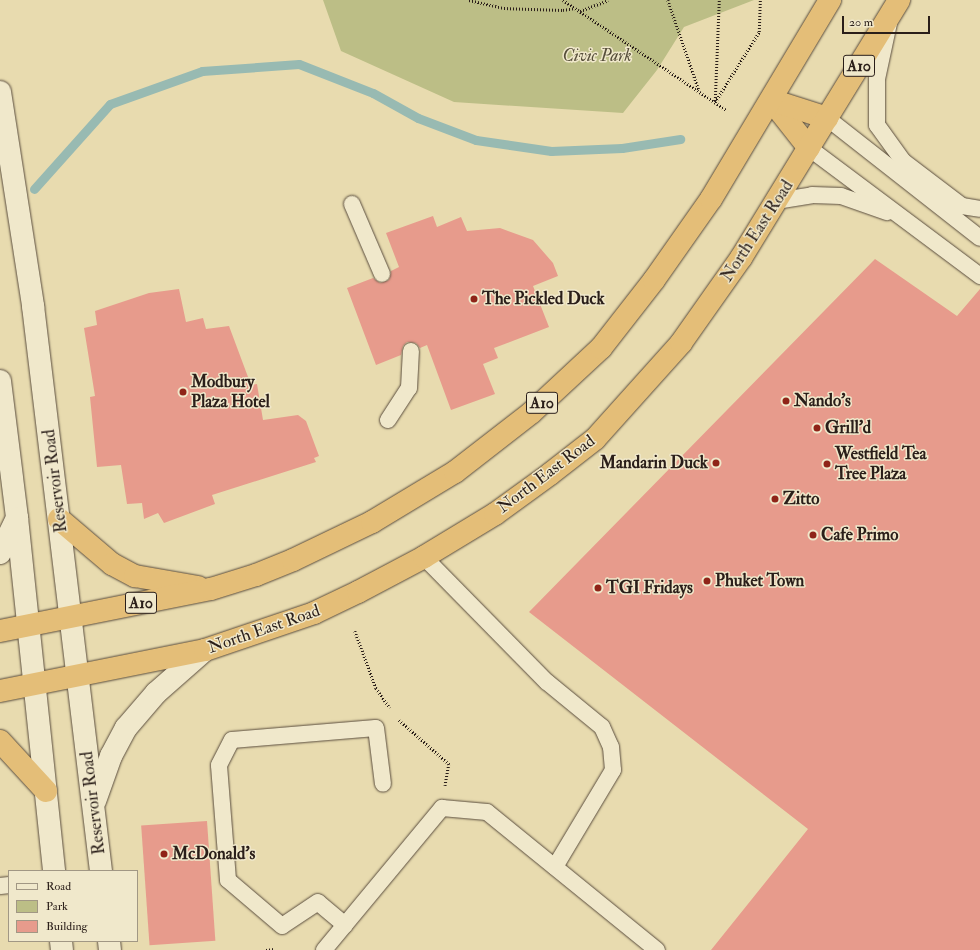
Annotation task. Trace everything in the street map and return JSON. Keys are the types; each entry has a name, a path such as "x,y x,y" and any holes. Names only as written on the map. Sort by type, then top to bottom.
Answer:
{"highway":[{"name":"A10","path":"0,631 211,589 256,575 293,560 372,522 455,472 531,413 601,348 654,280 711,199 772,100 830,0"},
{"name":"North East Road","path":"0,691 205,650 263,632 314,613 365,589 424,558 495,514 595,439 681,343 741,258 895,7"},
{"path":"772,100 827,118"},
{"path":"772,100 809,148"},
{"path":"59,519 112,564 135,576 211,589"},
{"path":"0,741 46,791"}],"main road":[{"name":"Reservoir Road","path":"0,92 33,306 101,870"},
{"path":"0,381 29,625 54,870"},
{"path":"0,553 17,518"},
{"path":"93,807 110,756 126,728 156,693 205,650"}],"lane":[{"path":"895,7 877,79 877,125 903,161 962,206 980,209"},
{"path":"827,118 980,238"},
{"path":"809,148 980,276"},
{"path":"776,201 812,195 841,196 900,216"},
{"path":"352,204 382,274"},
{"path":"388,420 409,388 411,351"},
{"path":"424,558 547,682 602,727 611,747 613,770 555,867"},
{"path":"345,925 318,902 282,926 228,880 219,765 232,740 376,728 383,784"},
{"path":"324,950 442,808 488,812 657,950"}],"path":[{"path":"469,0 504,8 563,10 576,8"},
{"path":"563,0 699,90 726,110"},
{"path":"579,11 608,0"},
{"path":"668,0 699,90"},
{"path":"715,102 720,0"},
{"path":"715,102 759,32 760,0"},
{"path":"355,631 376,688 393,713"},
{"path":"398,719 449,764 442,808"}],"green space":[{"name":"Civic Park","path":"323,0 754,0 684,27 657,70 623,113 454,102 341,51"}],"building":[{"path":"433,216 437,227 461,217 467,231 500,228 533,240 553,263 558,276 533,286 549,327 494,348 498,358 483,364 495,394 451,410 427,345 420,348 416,343 407,342 403,346 401,355 376,365 347,288 373,278 380,283 389,280 391,271 399,267 386,233"},
{"name":"Westfield Tea Tree Plaza","path":"875,259 957,316 980,289 980,950 711,950 808,829 529,612"},
{"path":"179,289 186,322 203,318 206,329 229,326 251,385 257,384 263,420 298,415 306,421 319,456 314,458 316,462 212,495 215,504 164,523 158,513 144,519 142,503 127,504 121,465 97,467 90,397 95,396 84,328 97,325 95,311 149,293"},
{"path":"207,821 215,941 150,945 141,826"}],"waterway":[{"path":"34,189 110,104 202,71 299,64 373,93 418,118 476,140 551,151 622,148 680,139"}],"place":[{"name":"The Pickled Duck","path":"474,299"},
{"name":"Modbury Plaza Hotel","path":"183,392"},
{"name":"Nando's","path":"786,401"},
{"name":"Grill'd","path":"817,428"},
{"name":"Mandarin Duck","path":"716,463"},
{"name":"Westfield Tea Tree Plaza","path":"827,464"},
{"name":"Zitto","path":"775,499"},
{"name":"Cafe Primo","path":"813,535"},
{"name":"Phuket Town","path":"707,581"},
{"name":"TGI Fridays","path":"598,588"},
{"name":"McDonald's","path":"164,854"}]}
